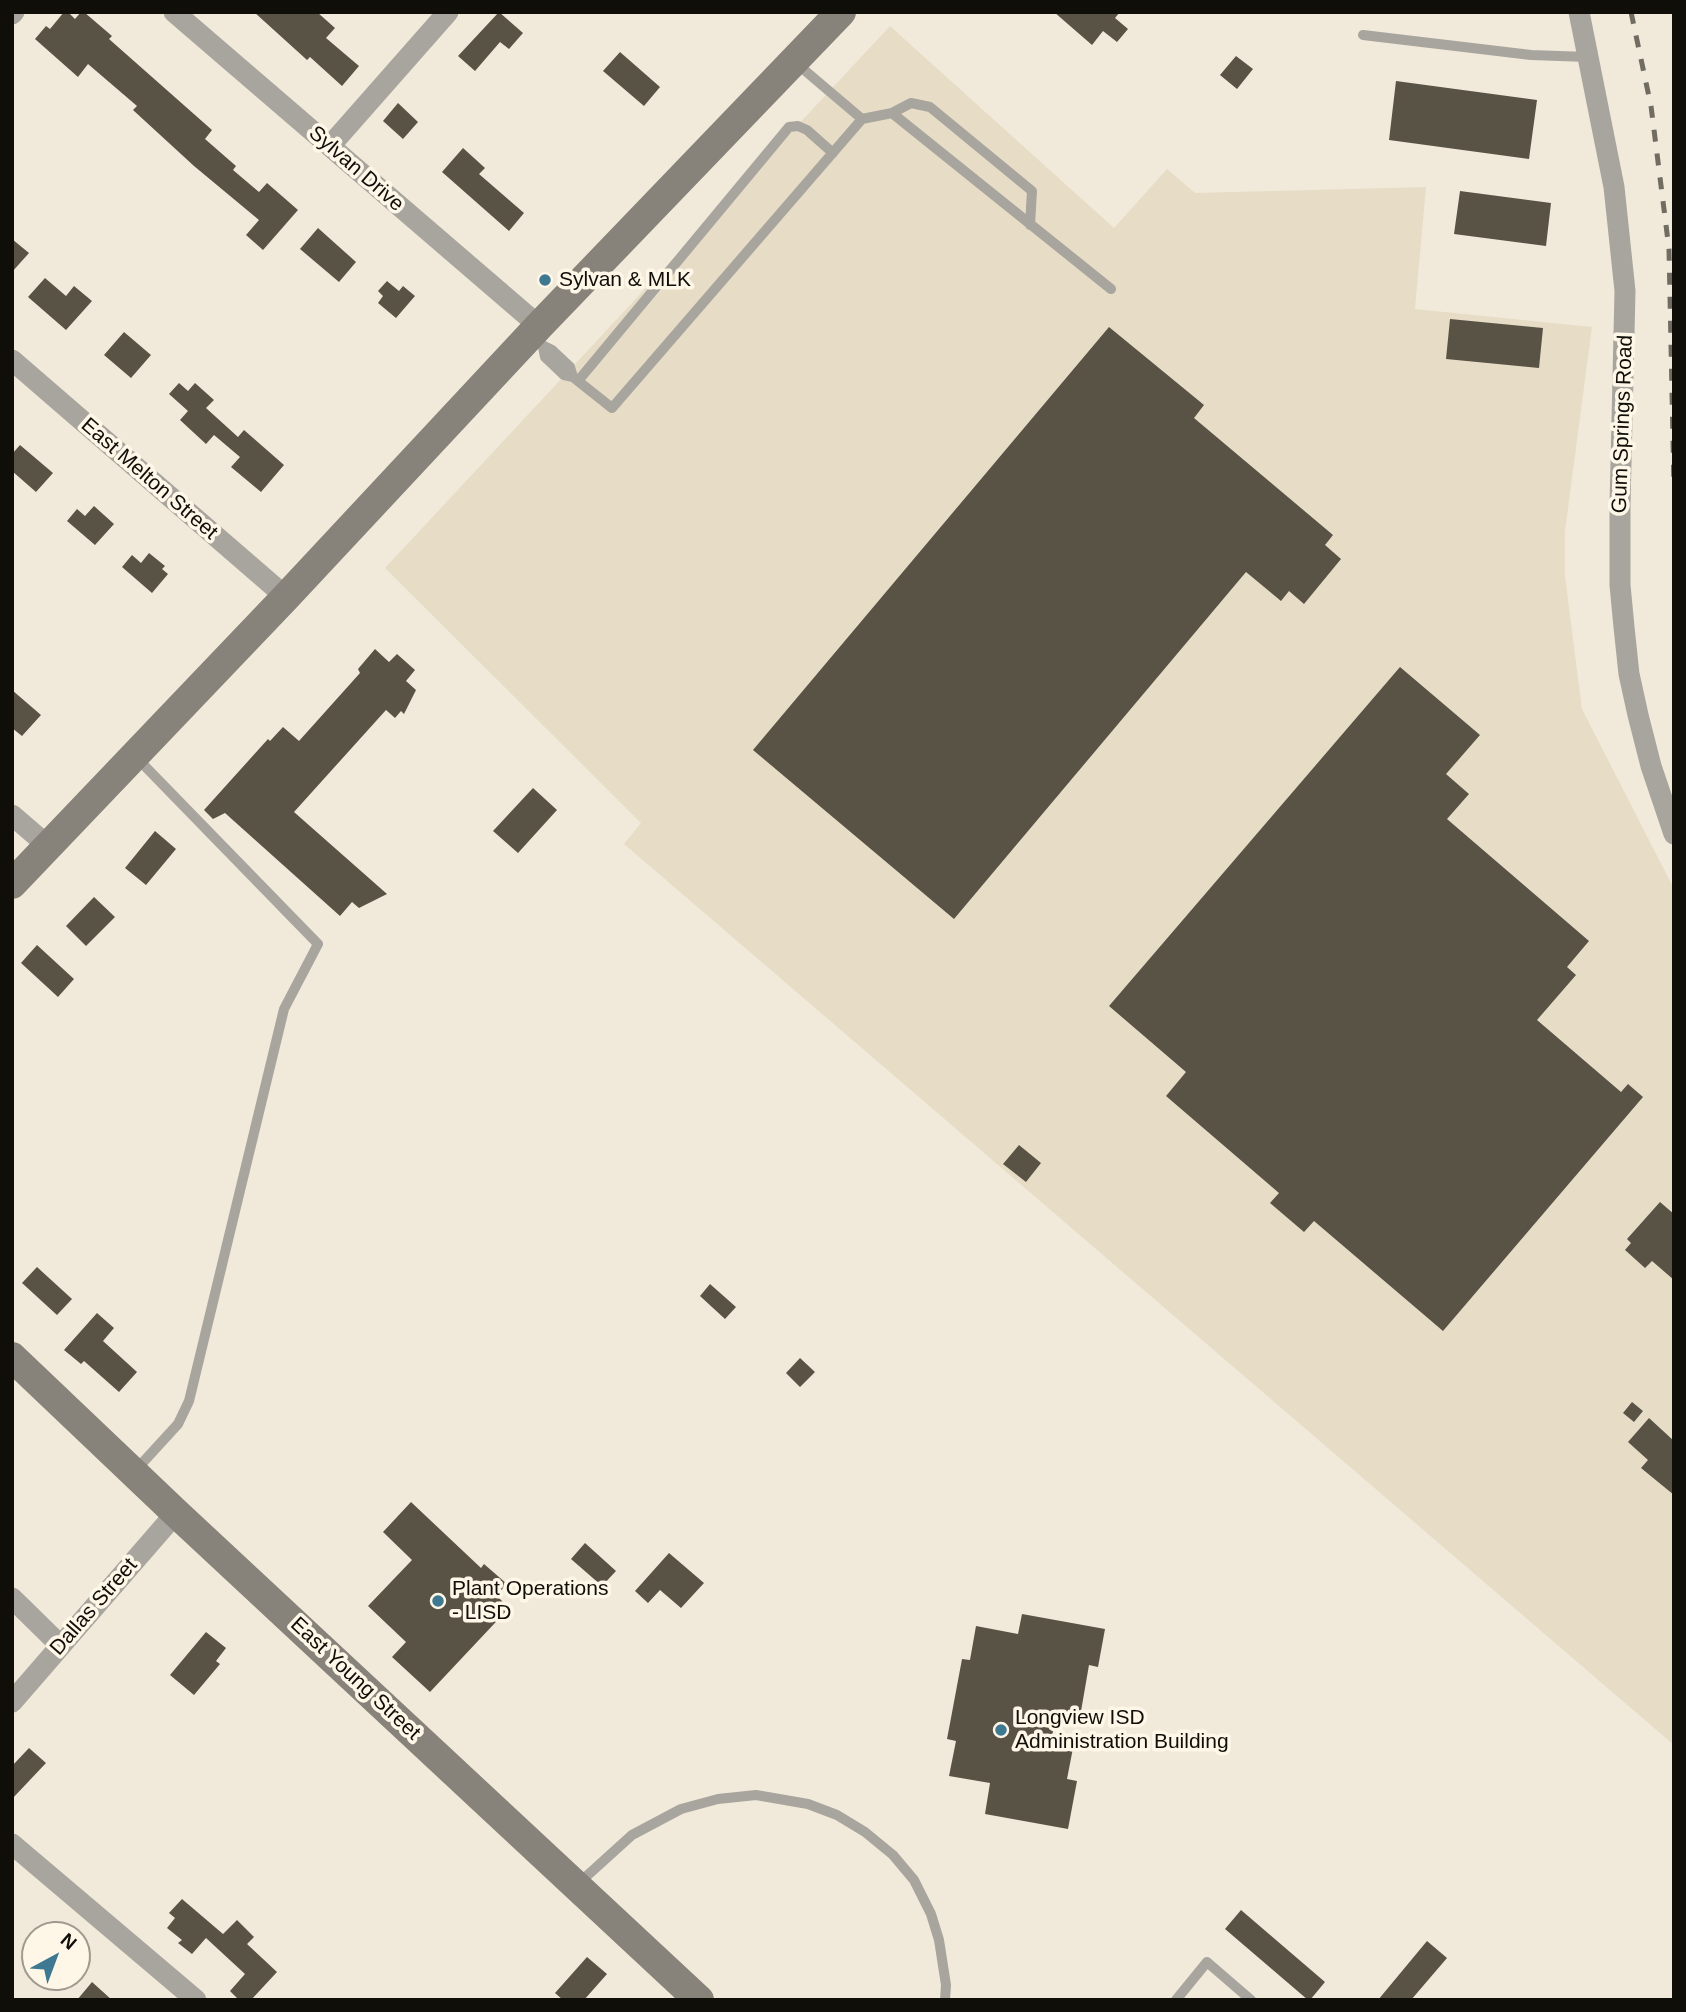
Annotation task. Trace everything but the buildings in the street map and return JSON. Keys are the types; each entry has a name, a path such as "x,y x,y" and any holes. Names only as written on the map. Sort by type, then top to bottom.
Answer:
{"street":[{"name":"Sylvan Drive","path":"174,12 330,146 537,336"},
{"path":"330,146 448,12"},
{"path":"12,884 537,336 841,12"},
{"name":"Gum Springs Road","path":"1579,12 1614,187 1625,291 1620,518 1623,627 1638,715 1651,766 1674,834"},
{"name":"East Melton Street","path":"12,360 286,597"},
{"path":"12,815 48,846"},
{"name":"East Young Street","path":"12,1357 699,2000"},
{"name":"Dallas Street","path":"12,1702 176,1513"},
{"path":"12,1598 60,1645"},
{"path":"12,1844 196,2000"}],"lane":[{"path":"1363,35 1531,55 1588,57"},
{"path":"794,61 862,119"},
{"path":"537,336 570,367 575,379 612,408 862,119 892,113 911,103 930,107 1032,191 1030,225"},
{"path":"892,113 1111,289"},
{"path":"575,379 789,127 798,126 807,131 833,153"},
{"path":"133,1473 178,1424 189,1401 284,1009 318,944 135,756"},
{"path":"576,1885 632,1835 681,1809 718,1799 756,1795 807,1804 837,1815 865,1832 893,1856 914,1880 931,1914 939,1940 946,1985 945,2000"},
{"path":"1176,2000 1207,1962 1251,2000"}],"shaded area":[{"path":"890,26 1114,228 1167,169 1195,193 1426,187 1415,309 1592,327 1565,531 1565,576 1582,709 1674,889 1674,1745 624,844 641,823 385,568"}],"railway":[{"path":"1631,12 1651,106 1669,249 1674,488"}],"place":[{"name":"Sylvan & MLK","path":"545,280"},
{"name":"Plant Operations - LISD","path":"438,1601"},
{"name":"Longview ISD Administration Building","path":"1001,1730"}]}
